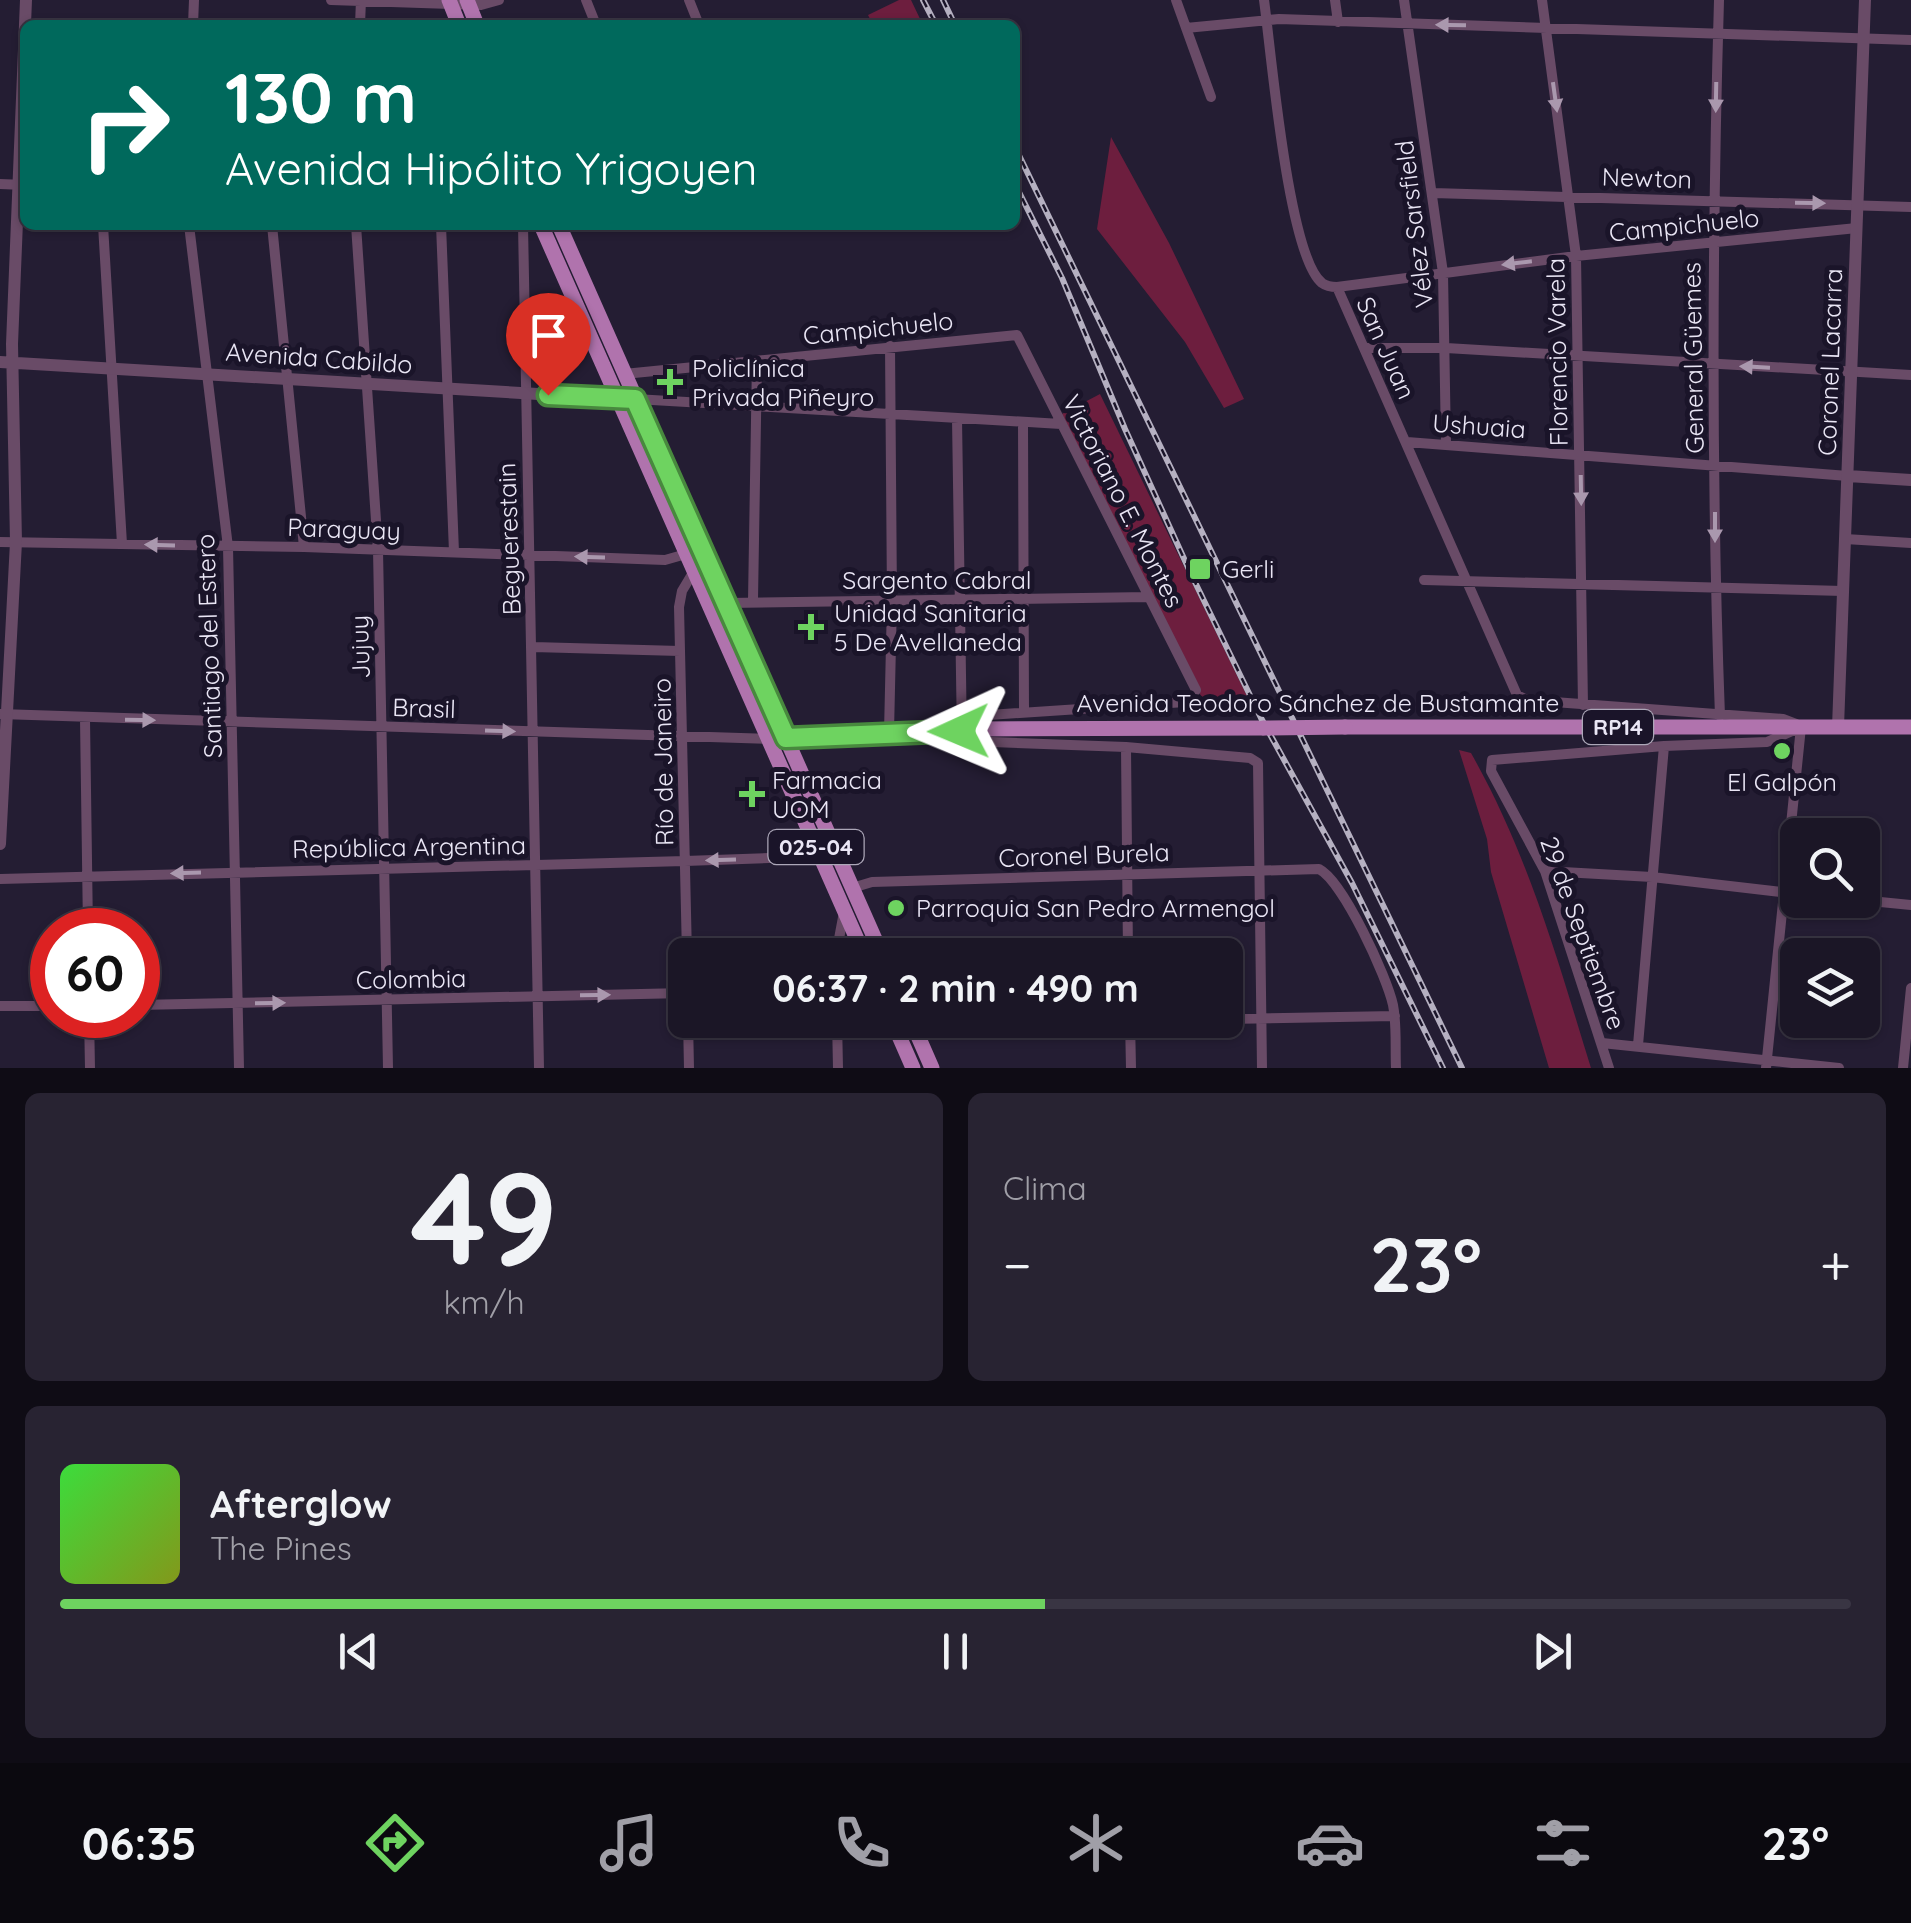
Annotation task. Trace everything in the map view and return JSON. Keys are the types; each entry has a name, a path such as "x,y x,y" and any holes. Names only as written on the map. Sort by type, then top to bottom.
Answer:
{"main road":[{"path":"543,230 686,554 777,739"},
{"path":"561,230 726,603 777,739"},
{"name":"Avenida Teodoro Sánchez de Bustamante","path":"777,739 959,724 1263,728 1911,727"},
{"name":"025-04","path":"777,739 818,850 856,938"},
{"name":"025-04","path":"777,739 874,938"},
{"path":"900,1038 913,1068"},
{"path":"919,1038 932,1068"}],"street":[{"path":"331,0 499,0"},
{"path":"1176,0 1212,97"},
{"name":"San Juan","path":"1264,0 1294,220 1318,278 1337,288 1366,348 1517,695 1527,700 1583,705"},
{"path":"1335,0 1338,22"},
{"name":"Vélez Sarsfield","path":"1404,0 1443,273 1446,444"},
{"name":"Florencio Varela","path":"1542,0 1576,256 1583,705"},
{"name":"General Güemes","path":"1719,0 1712,243 1720,716"},
{"name":"Coronel Lacarra","path":"1838,727 1865,0"},
{"path":"1186,28 1267,20 1911,40"},
{"name":"Newton","path":"1433,193 1859,204"},
{"path":"0,844 16,542 6,362 20,197"},
{"path":"1859,204 1911,207"},
{"name":"Campichuelo","path":"1337,288 1576,256 1858,228"},
{"path":"103,230 122,544"},
{"name":"Santiago del Estero","path":"191,230 228,548 239,1068"},
{"path":"272,230 304,547"},
{"name":"Jujuy","path":"356,230 378,550 388,1068"},
{"path":"440,230 454,552"},
{"name":"Beguerestain","path":"523,230 539,1068"},
{"name":"Campichuelo","path":"624,374 1017,335"},
{"name":"Victoriano E. Montes","path":"1017,335 1195,684 1194,696 1184,702 1024,712"},
{"path":"889,732 890,346"},
{"path":"1366,348 1446,348 1911,375"},
{"path":"753,600 757,360"},
{"name":"Avenida Cabildo","path":"6,362 635,399"},
{"path":"635,399 1061,424"},
{"path":"957,419 959,724 965,741 1126,747 1254,759 1260,768 1262,1068"},
{"path":"959,724 1024,712 1023,423"},
{"name":"Ushuaia","path":"1407,442 1848,476"},
{"path":"1848,476 1911,480"},
{"path":"1844,540 1911,543"},
{"name":"Paraguay","path":"0,542 304,547 664,560 686,554"},
{"name":"Río de Janeiro","path":"687,938 679,606 682,591 694,571"},
{"path":"1424,580 1843,591"},
{"name":"Sargento Cabral","path":"726,603 1148,597"},
{"path":"533,648 680,651"},
{"path":"1583,705 1782,719 1801,727"},
{"name":"Brasil","path":"4,714 777,739"},
{"path":"85,718 88,908"},
{"path":"1638,1045 1664,746 1767,742 1801,727"},
{"path":"1792,818 1801,727"},
{"name":"29 de Septiembre","path":"1609,1068 1545,871 1492,771 1492,760 1664,746"},
{"path":"1126,747 1128,938"},
{"name":"República Argentina","path":"0,879 685,862 796,857 818,850"},
{"name":"Coronel Burela","path":"852,888 872,882 1319,869 1338,885 1389,988 1395,1016"},
{"path":"1545,871 1780,893"},
{"path":"1880,902 1911,905"},
{"path":"839,938 844,910"},
{"path":"1767,1064 1782,918"},
{"path":"1902,1068 1911,988"},
{"name":"Colombia","path":"160,1006 668,993"},
{"path":"0,1006 30,1006"},
{"path":"1243,1018 1395,1016 1396,1068"},
{"path":"89,1038 90,1068"},
{"path":"688,1038 689,1068"},
{"path":"837,1038 838,1068"},
{"path":"1128,1038 1130,1068"},
{"path":"1602,1042 1767,1064 1838,1068"}],"shaded area":[{"path":"899,0 911,0 921,20 870,20 868,15"},
{"path":"1111,137 1169,243 1244,399 1224,408 1185,342 1097,229"},
{"path":"1100,394 1247,696 1203,700 1062,414"},
{"path":"1459,750 1471,753 1509,829 1540,907 1591,1068 1549,1068"}],"railway":[{"path":"923,0 933,20"},
{"path":"943,0 953,20"},
{"path":"1020,157 1462,1068"},
{"path":"1020,194 1062,278 1191,574 1261,718 1352,883 1443,1068"}],"place":[{"name":"Policlínica Privada Piñeyro","path":"670,382"},
{"name":"Gerli","path":"1200,569"},
{"name":"Unidad Sanitaria 5 De Avellaneda","path":"811,627"},
{"name":"El Galpón","path":"1782,751"},
{"name":"Farmacia UOM","path":"752,794"},
{"name":"Parroquia San Pedro Armengol","path":"896,908"}],"route":[{"path":"548,395 635,399 786,738 959,731"}]}
